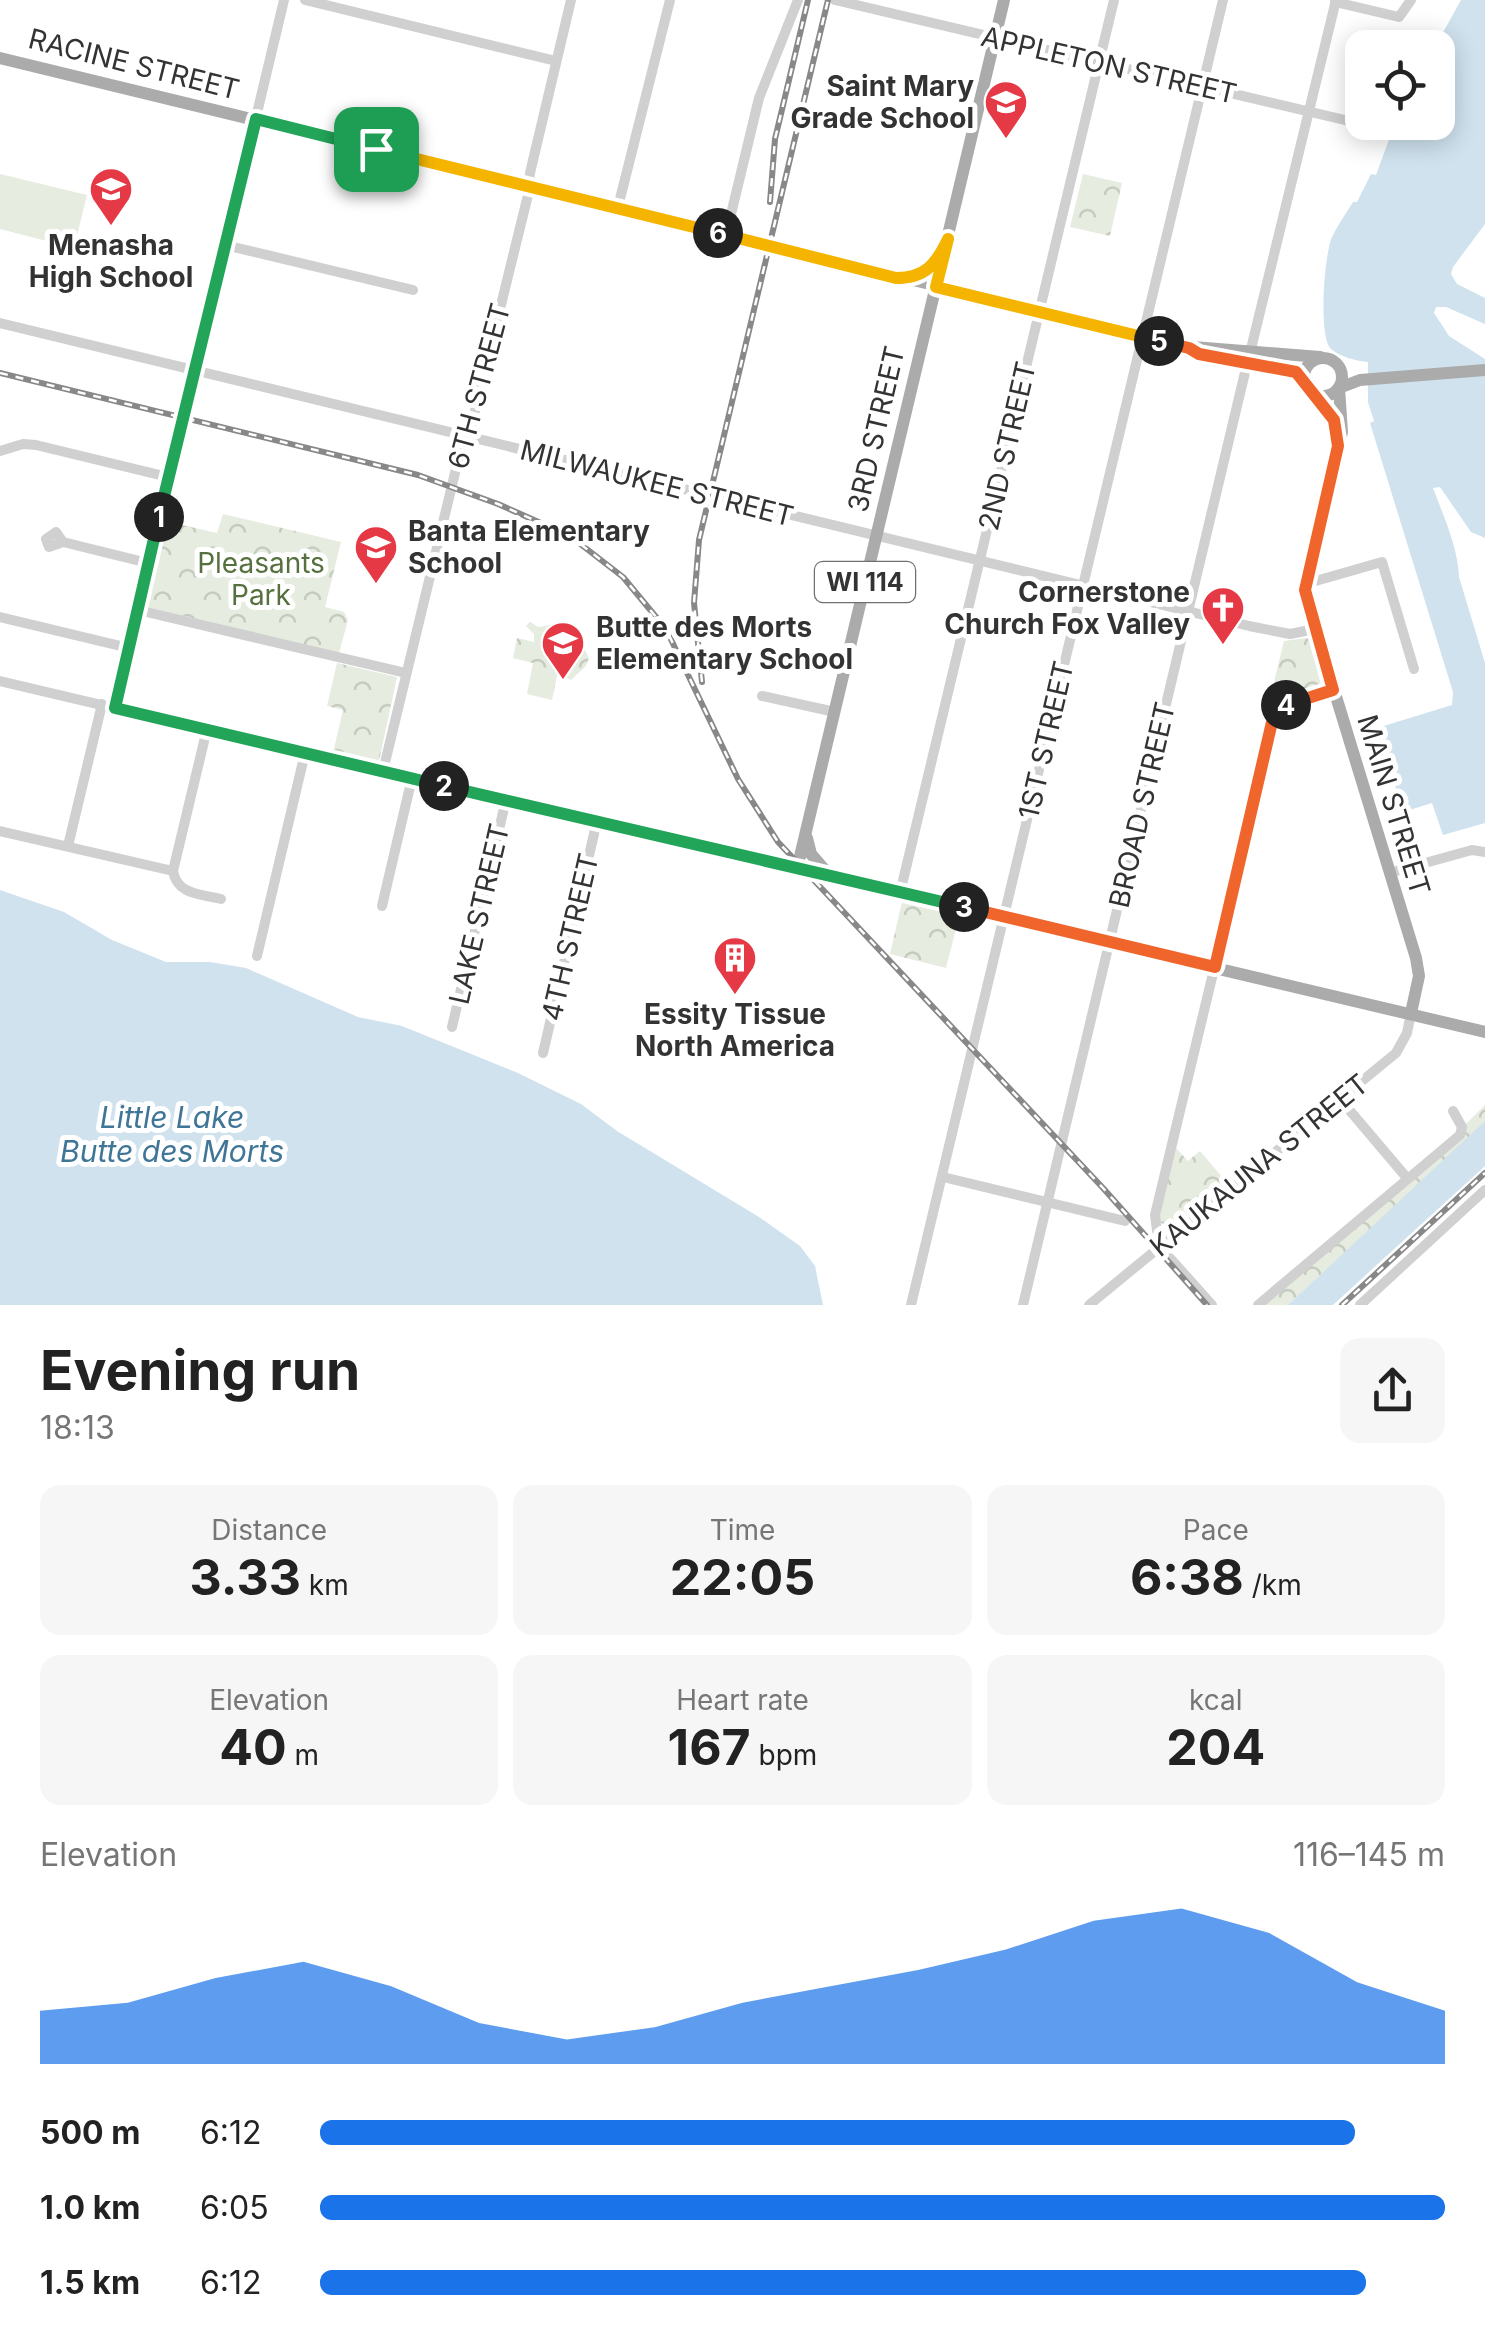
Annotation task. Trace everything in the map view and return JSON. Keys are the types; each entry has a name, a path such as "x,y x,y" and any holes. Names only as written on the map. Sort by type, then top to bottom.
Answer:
{"main road":[{"name":"3RD STREET","path":"797,869 1004,0"},
{"name":"RACINE STREET","path":"0,58 896,278 1189,348 1248,358 1290,369 1304,380"},
{"path":"896,278 918,276 930,269 948,239"},
{"path":"896,278 922,294 924,332"},
{"name":"RACINE STREET","path":"1248,358 1320,358"},
{"path":"1340,438 1334,420 1304,380 1309,363 1320,358 1332,360 1360,380"},
{"path":"1338,388 1340,369"},
{"path":"1316,394 1328,395 1360,380 1485,370"},
{"name":"MAIN STREET","path":"1338,388 1342,432 1305,595 1419,971 1411,1013"},
{"path":"806,832 811,854 831,877"},
{"path":"797,869 1485,1032"}],"street":[{"path":"115,708 284,0"},
{"path":"305,0 556,62"},
{"name":"6TH STREET","path":"383,771 482,384 571,0"},
{"path":"618,207 670,0"},
{"path":"726,235 759,98 798,0"},
{"name":"APPLETON STREET","path":"835,0 1345,119"},
{"name":"2ND STREET","path":"900,892 1114,0"},
{"name":"1ST STREET","path":"912,1305 1222,0"},
{"path":"1335,1 1399,18 1412,0"},
{"name":"BROAD STREET","path":"1023,1305 1335,1"},
{"path":"225,245 413,290"},
{"name":"MILWAUKEE STREET","path":"0,323 1188,611 1290,634 1316,629"},
{"path":"0,451 23,444 36,446 168,478"},
{"path":"63,542 148,563"},
{"path":"1305,584 1382,562 1414,669"},
{"path":"138,610 406,674"},
{"path":"0,616 129,648"},
{"path":"0,680 797,869"},
{"path":"1212,1305 1163,1244 1154,1215 1276,711 1333,690"},
{"path":"762,696 835,712"},
{"path":"68,846 102,704"},
{"path":"208,729 173,871 182,890 221,898"},
{"path":"257,956 305,753"},
{"path":"382,906 412,778"},
{"name":"LAKE STREET","path":"452,1027 506,800"},
{"name":"4TH STREET","path":"544,1053 597,822"},
{"path":"0,831 173,871"},
{"path":"1389,873 1472,850 1485,852"},
{"name":"KAUKAUNA STREET","path":"1089,1305 1396,1053 1403,1044 1411,1013"},
{"path":"1340,1099 1407,1178"},
{"path":"1258,1305 1460,1135 1462,1127 1453,1111"},
{"path":"942,1178 1125,1222"},
{"path":"1360,1305 1485,1190"}],"green space":[{"path":"0,174 87,195 74,248 0,229"},
{"path":"1083,174 1122,183 1110,236 1070,227"},
{"name":"Pleasants Park","path":"223,514 341,542 325,607 344,612 348,620 339,653 147,607 165,521 217,533"},
{"path":"530,622 538,627 567,627 589,658 571,680 560,661 552,700 527,694 533,663 513,658 517,638 534,642 534,634 526,626"},
{"path":"1312,640 1325,684 1321,689 1281,699 1274,682 1284,641"},
{"name":"Pleasants Park","path":"337,663 397,677 379,761 333,753 343,710 327,706"},
{"path":"902,902 960,913 946,968 890,954"},
{"path":"1485,1105 1485,1121 1476,1131 1288,1305 1262,1305 1414,1176"},
{"path":"1176,1148 1188,1161 1200,1151 1228,1184 1170,1229 1160,1222 1159,1215"}],"water":[{"path":"1461,0 1485,0 1485,224 1451,274 1457,284 1485,298 1485,324 1446,307 1436,307 1434,313 1449,336 1485,359 1485,538 1471,532 1440,487 1433,488 1453,544 1485,663 1485,823 1443,835 1432,803 1403,812 1377,728 1452,705 1453,692 1370,423 1374,421 1368,402 1368,362 1331,349 1325,328 1324,294 1333,235 1371,174 1376,175 1389,140 1455,140 1455,30 1444,30"},
{"name":"Little Lake Butte des Morts","path":"0,890 64,912 112,940 166,962 210,962 246,968 358,1017 402,1026 518,1073 581,1104 617,1131 800,1246 815,1266 823,1305 0,1305"},
{"path":"1485,1121 1485,1166 1333,1305 1288,1305"}],"railway":[{"path":"770,202 775,139 808,0"},
{"path":"702,682 694,603 699,540 828,0"},
{"path":"0,373 418,475 570,536 623,577 666,629 738,779 778,842 1103,1188 1207,1305"},
{"path":"1342,1305 1485,1173"}],"place":[{"name":"Saint Mary Grade School","path":"1006,140"},
{"name":"Menasha High School","path":"111,227"},
{"name":"Banta Elementary School","path":"376,585"},
{"name":"Cornerstone Church Fox Valley","path":"1223,646"},
{"name":"Butte des Morts Elementary School","path":"563,681"},
{"name":"Essity Tissue North America","path":"735,996"}],"route":[{"path":"256,119 376,149 896,278 918,276 930,269 948,239 936,287 1189,348 1199,354 1296,372 1332,415 1340,438 1305,584 1333,690 1276,711 1215,967 115,708 256,119"}]}
